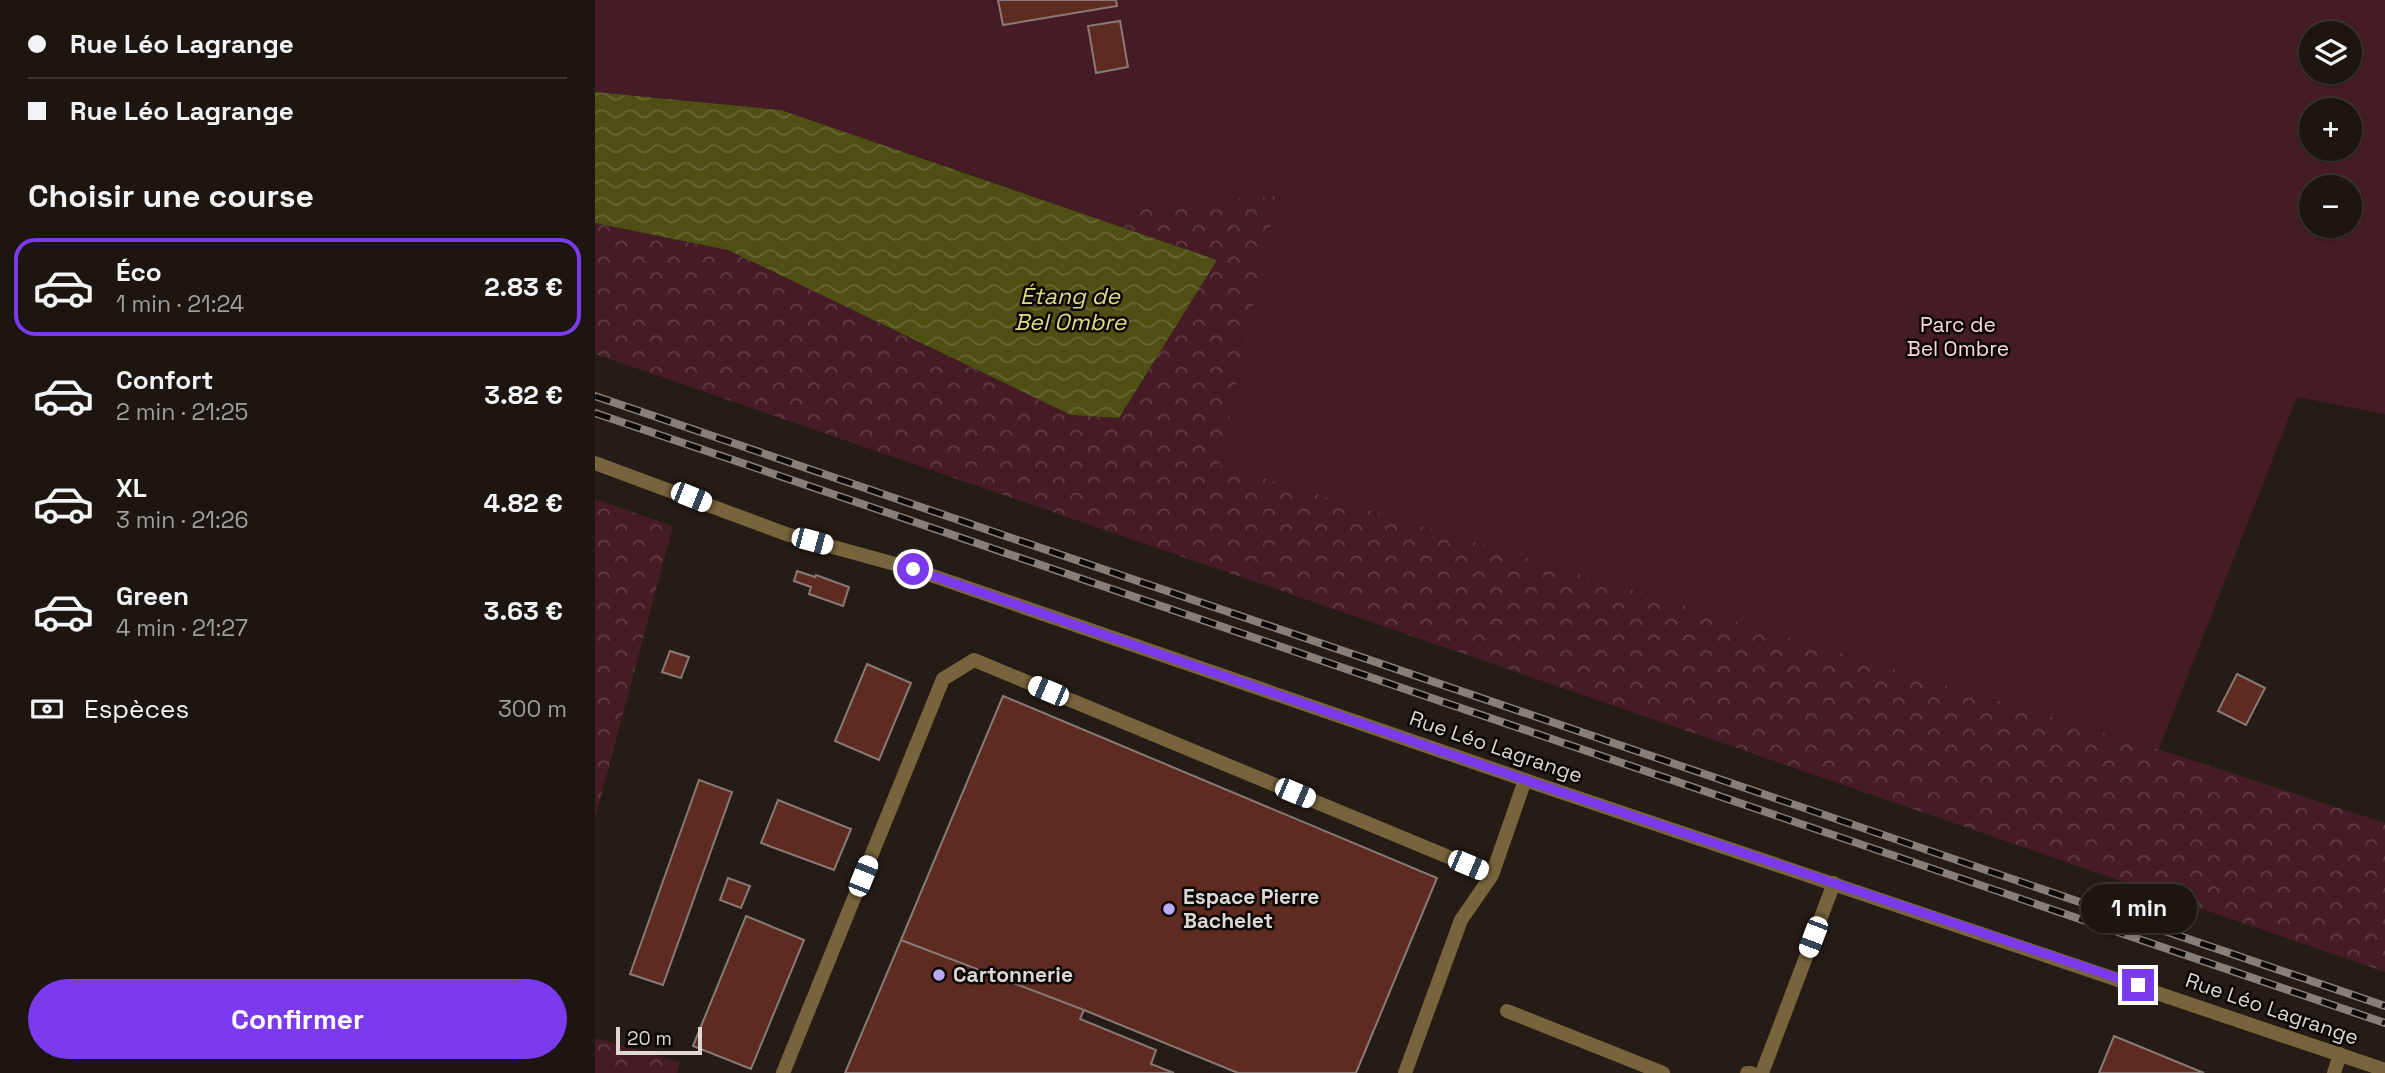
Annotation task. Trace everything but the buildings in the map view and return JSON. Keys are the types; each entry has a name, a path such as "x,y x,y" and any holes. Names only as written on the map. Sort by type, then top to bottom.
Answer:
{"street":[{"name":"Rue Léo Lagrange","path":"595,463 786,534 913,569 1525,780 2385,1070"},
{"path":"783,1073 943,679 974,660 1492,875"},
{"path":"1405,1073 1461,920 1492,875 1525,780"},
{"path":"1762,1073 1833,883"},
{"path":"1507,1011 1663,1073"},
{"path":"2334,1073 2340,1054"}],"green space":[{"name":"Parc de Bel Ombre","path":"595,0 2385,0 2385,414 2297,397 2159,749 1219,465 1277,196 1133,204 1122,227 781,110 595,92"},
{"name":"Parc de Bel Ombre","path":"2385,0 2385,414 2297,396 1604,581 2158,749 2385,823 2385,972 595,354 595,223 728,250 1071,415 1119,418 1216,260 1122,227 1132,204 1278,196"},
{"path":"595,499 673,526 595,819"},
{"path":"595,1038 680,1062 677,1073 595,1073"}],"water":[{"name":"Étang de Bel Ombre","path":"595,92 781,110 1217,260 1119,418 1071,415 728,250 595,223"}],"railway":[{"path":"595,396 2385,1006"},
{"path":"595,413 2385,1023"}],"place":[{"name":"Espace Pierre Bachelet","path":"1169,909"},
{"name":"Cartonnerie","path":"939,975"}],"route":[{"path":"913,569 1525,780 2138,985"}]}
